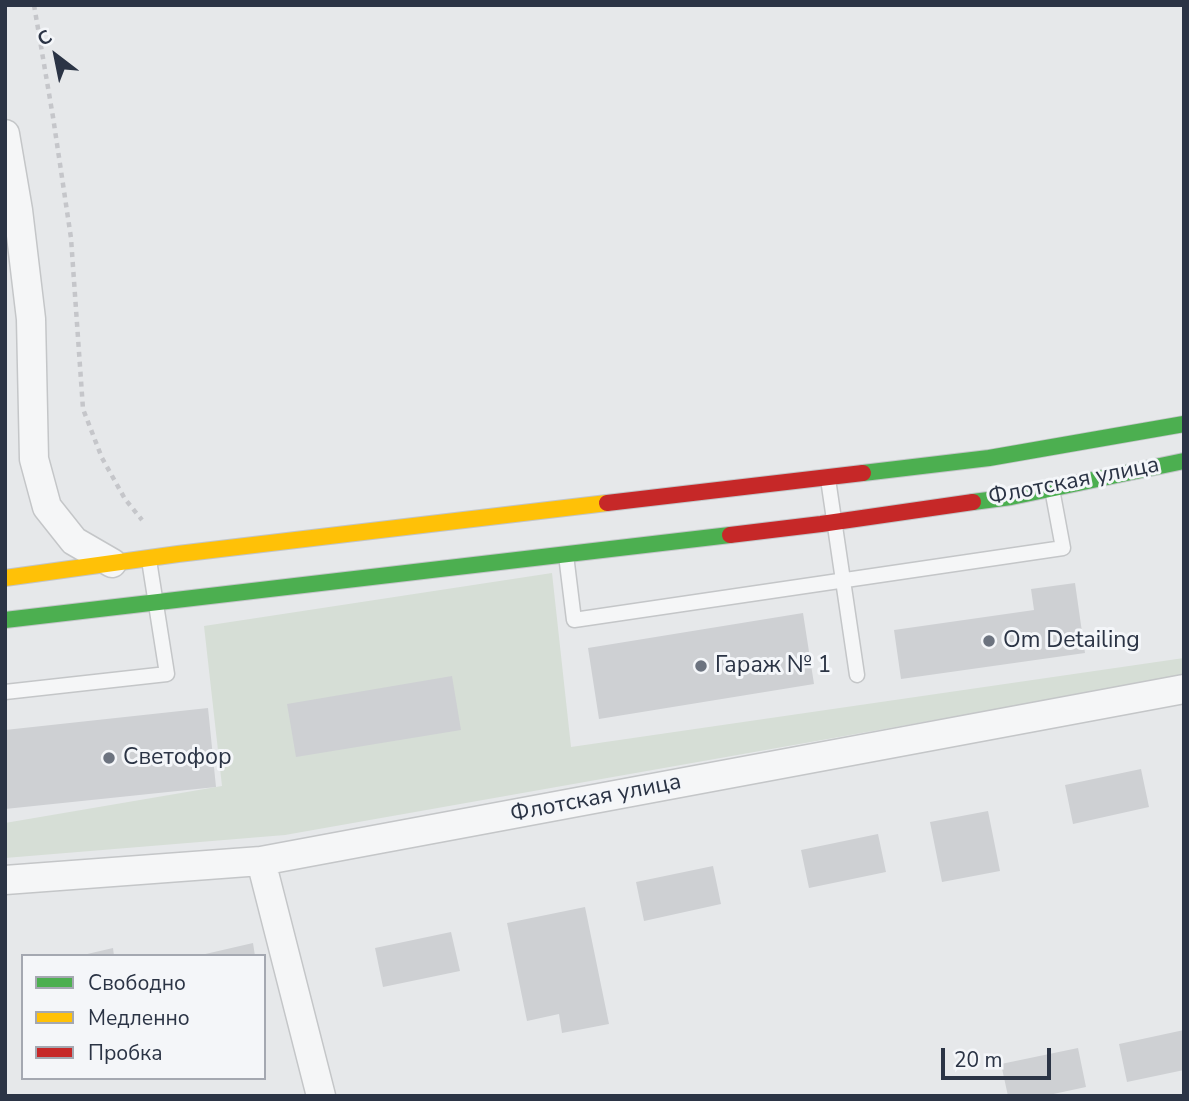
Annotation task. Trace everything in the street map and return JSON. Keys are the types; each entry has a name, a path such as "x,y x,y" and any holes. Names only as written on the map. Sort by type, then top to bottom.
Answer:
{"main road":[{"name":"Флотская улица","path":"5,578 149,558 989,458 1184,424"},
{"name":"Флотская улица","path":"5,620 834,522 1011,497 1184,461"}],"street":[{"path":"5,134 18,210 31,319 34,459 47,507 74,541 112,564"},
{"name":"Флотская улица","path":"5,880 261,861 1184,689"},
{"path":"261,861 321,1096"}],"lane":[{"path":"828,478 857,675"},
{"path":"565,554 574,620 1063,548 1052,488"},
{"path":"5,692 167,674 149,558"}],"path":[{"path":"34,5 71,238 83,410 102,458 125,499 144,523"}],"shaded area":[{"path":"552,573 571,747 1184,658 1184,676 285,835 5,858 5,823 222,786 204,626"}],"building":[{"name":"Om Detailing","path":"1075,583 1085,653 901,679 894,630 1034,610 1031,589"},
{"name":"Гараж № 1","path":"803,613 814,684 599,719 588,648"},
{"path":"452,676 461,730 296,757 287,704"},
{"name":"Светофор","path":"208,708 216,787 5,809 5,730"},
{"path":"1141,769 1149,807 1073,824 1065,785"},
{"path":"988,811 1000,871 942,882 930,822"},
{"path":"878,834 886,872 809,888 801,850"},
{"path":"713,866 721,904 644,921 636,882"},
{"path":"585,907 609,1024 562,1033 559,1014 527,1021 507,923"},
{"path":"451,932 460,971 383,987 375,948"},
{"path":"253,943 255,954 205,954"},
{"path":"113,948 114,954 87,954"},
{"path":"1184,1030 1184,1070 1127,1082 1119,1044"},
{"path":"1078,1048 1086,1087 1044,1096 1008,1096 1001,1064"}],"traffic: fast":[{"path":"863,473 989,458 1184,424"},
{"path":"973,502 1011,497 1184,461"},
{"path":"5,620 730,535"}],"traffic: slow":[{"path":"5,578 178,554 607,503"}],"traffic: jam":[{"path":"607,503 863,473"},
{"path":"730,535 973,502"}],"place":[{"name":"Om Detailing","path":"989,641"},
{"name":"Гараж № 1","path":"701,666"},
{"name":"Светофор","path":"109,758"}]}
